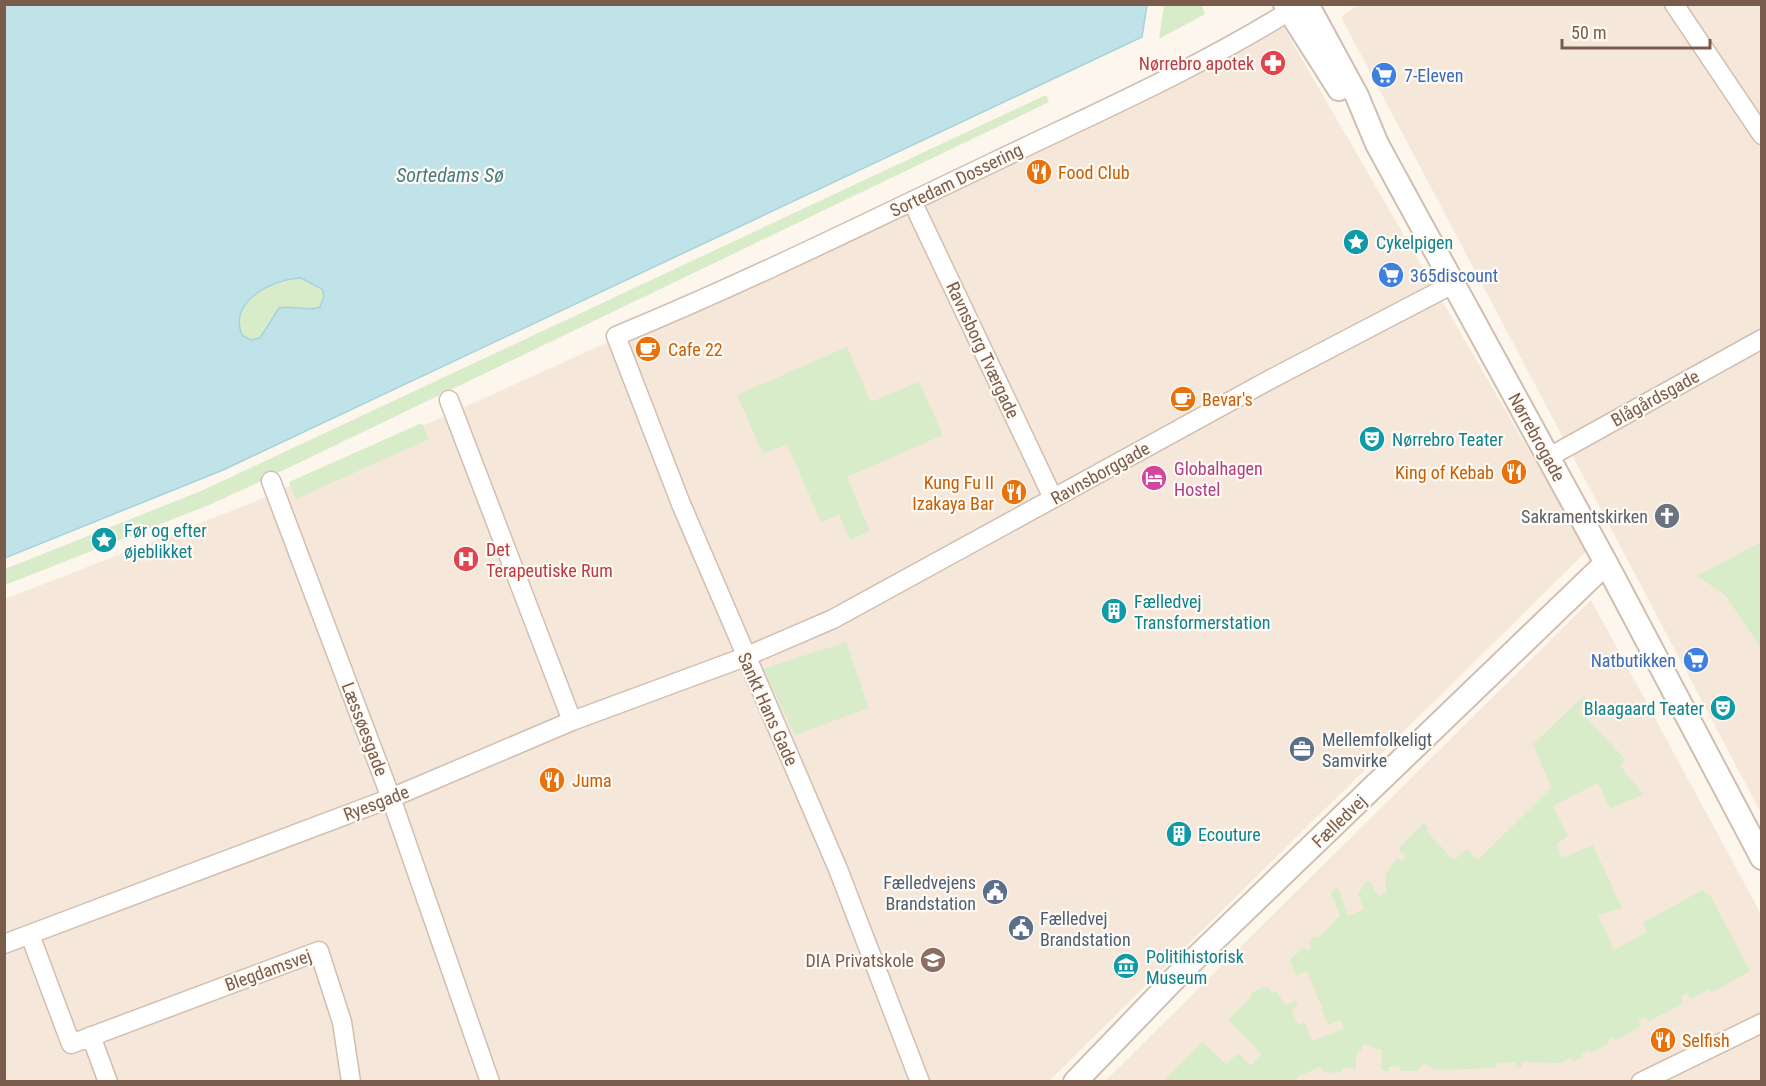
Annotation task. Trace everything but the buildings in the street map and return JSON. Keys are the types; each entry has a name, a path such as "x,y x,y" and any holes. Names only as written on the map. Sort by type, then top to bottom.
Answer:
{"street":[{"path":"1674,4 1761,135"},
{"name":"Nørrebrogade","path":"1295,6 1377,144 1549,457 1761,858"},
{"name":"Sortedam Dossering","path":"616,336 719,294 1184,69 1295,6"},
{"name":"Ravnsborg Tværgade","path":"912,201 1053,498"},
{"name":"Ravnsborggade","path":"745,657 833,619 1053,498 1454,284"},
{"name":"Sankt Hans Gade","path":"616,336 745,657 838,869 920,1082"},
{"name":"Blågårdsgade","path":"1549,457 1761,339"},
{"path":"449,400 572,721"},
{"name":"Læssøesgade","path":"271,481 391,798 490,1082"},
{"name":"Fælledvej","path":"1076,1082 1189,965 1606,563"},
{"name":"Ryesgade","path":"4,944 391,798 572,721 745,657"},
{"name":"Blegdamsvej","path":"30,935 71,1044 319,951 342,1022 351,1082"},
{"path":"1641,1082 1761,1023"},
{"path":"91,1036 108,1082"}],"shaded area":[{"path":"1360,4 1761,5 1761,813 1341,17"},
{"path":"1281,23 1587,551 1049,1081 5,1082 5,599 254,502 903,209"},
{"path":"1591,600 1761,914 1761,1081 1104,1082"}],"green space":[{"path":"1164,5 1205,5 1202,6 1205,14 1159,39"},
{"path":"1046,95 1049,102 257,483 209,505 5,585 5,569 201,491"},
{"path":"301,278 322,289 324,296 320,307 279,308 260,338 250,340 242,335 239,323 247,302 256,294 278,282"},
{"path":"847,347 871,402 919,382 943,435 847,477 870,531 850,540 839,515 821,522 787,444 763,454 737,395"},
{"path":"422,423 429,439 296,499 289,482"},
{"path":"1761,542 1761,648 1725,595 1697,576"},
{"path":"846,642 869,708 795,735 763,669"},
{"path":"1586,694 1580,711 1626,760 1621,765 1625,773 1644,794 1610,809 1598,783 1553,806 1568,836 1557,844 1562,858 1593,845 1622,908 1598,915 1614,950 1647,932 1643,923 1702,890 1711,897 1750,971 1711,993 1709,990 1690,999 1688,993 1681,996 1683,1003 1648,1022 1645,1017 1638,1020 1641,1026 1615,1041 1613,1038 1607,1041 1608,1044 1590,1053 1588,1050 1582,1054 1583,1057 1573,1061 1571,1057 1561,1063 1522,1062 1522,1067 1517,1067 1516,1062 1497,1063 1496,1068 1435,1070 1423,1064 1417,1071 1400,1071 1399,1066 1389,1067 1389,1071 1383,1071 1381,1069 1382,1049 1373,1049 1372,1045 1362,1045 1362,1050 1357,1051 1355,1072 1352,1068 1342,1068 1341,1072 1325,1073 1320,1067 1297,1077 1298,1081 1163,1081 1202,1042 1226,1064 1238,1053 1249,1064 1253,1064 1262,1054 1228,1020 1252,996 1251,993 1264,987 1269,988 1272,993 1277,991 1285,1005 1296,1001 1298,1006 1291,1010 1298,1024 1305,1022 1312,1041 1344,1029 1341,1020 1328,1025 1321,1008 1323,1004 1320,1004 1307,971 1296,975 1290,960 1304,947 1308,951 1312,947 1308,943 1315,936 1318,938 1340,916 1331,893 1336,888 1339,890 1348,916 1364,909 1358,894 1366,882 1370,881 1378,896 1387,892 1385,877 1388,869 1398,858 1402,861 1406,856 1400,851 1400,847 1424,823 1429,829 1427,832 1454,860 1467,849 1478,860 1551,788 1533,744"}],"water":[{"name":"Sortedams Sø","path":"5,4 1147,4 1142,37 223,470 5,558","holes":["301,278 322,289 324,296 320,307 279,308 260,338 250,340 242,335 239,323 242,311 247,302 267,287 278,282"]}],"place":[{"name":"Nørrebro apotek","path":"1273,63"},
{"name":"7-Eleven","path":"1384,75"},
{"name":"Food Club","path":"1039,172"},
{"name":"Cykelpigen","path":"1356,242"},
{"name":"365discount","path":"1391,275"},
{"name":"Cafe 22","path":"648,349"},
{"name":"Bevar's","path":"1183,399"},
{"name":"Nørrebro Teater","path":"1372,439"},
{"name":"King of Kebab","path":"1514,472"},
{"name":"Globalhagen Hostel","path":"1154,478"},
{"name":"Kung Fu II Izakaya Bar","path":"1014,492"},
{"name":"Sakramentskirken","path":"1667,516"},
{"name":"Før og efter øjeblikket","path":"104,540"},
{"name":"Det Terapeutiske Rum","path":"466,559"},
{"name":"Fælledvej Transformerstation","path":"1114,611"},
{"name":"Natbutikken","path":"1696,660"},
{"name":"Blaagaard Teater","path":"1723,708"},
{"name":"Mellemfolkeligt Samvirke","path":"1302,749"},
{"name":"Juma","path":"552,780"},
{"name":"Ecouture","path":"1179,834"},
{"name":"Fælledvejens Brandstation","path":"995,892"},
{"name":"Fælledvej Brandstation","path":"1021,928"},
{"name":"DIA Privatskole","path":"933,960"},
{"name":"Politihistorisk Museum","path":"1126,966"},
{"name":"Selfish","path":"1663,1040"}]}
